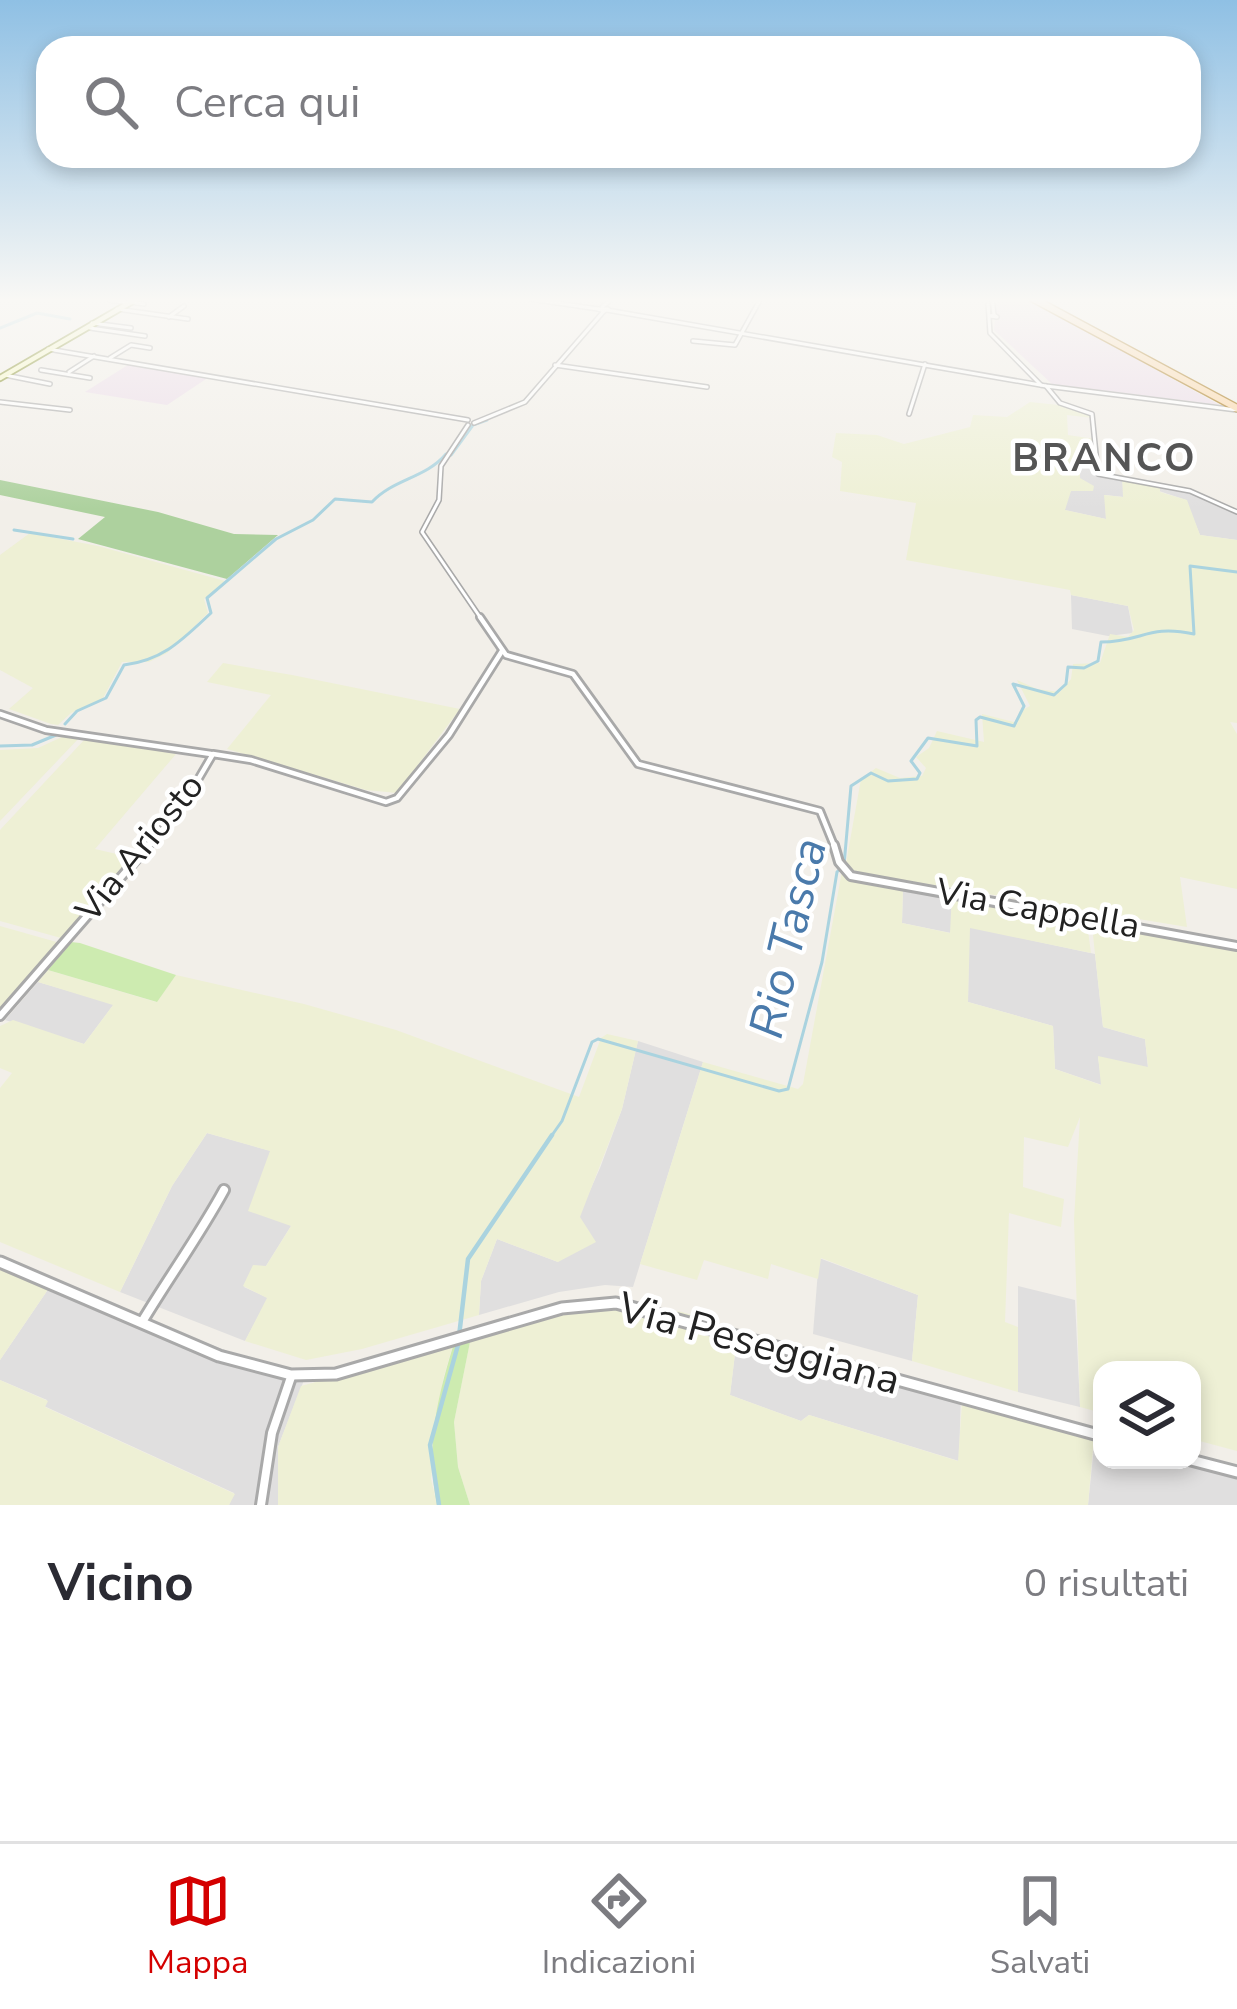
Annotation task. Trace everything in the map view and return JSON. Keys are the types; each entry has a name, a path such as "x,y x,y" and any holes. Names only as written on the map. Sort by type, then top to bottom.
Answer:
{"main road":[{"path":"1160,368 1232,408"}],"street":[{"path":"65,374 74,368"},
{"path":"168,368 470,421 525,402 551,368"},
{"path":"576,368 706,387"},
{"path":"909,415 924,368"},
{"path":"949,368 1232,408"},
{"path":"1026,368 1060,403 1093,414 1098,474 1190,490 1237,511"},
{"path":"40,370 90,378"},
{"path":"2,376 50,384"},
{"path":"0,401 70,410"},
{"path":"6,406 15,401"},
{"path":"53,415 62,409"},
{"path":"470,421 440,466 441,494 422,532 502,651"},
{"name":"Via Ariosto","path":"0,714 46,730 250,760 386,802 398,798 449,735 502,651"},
{"name":"Via Cappella","path":"502,651 573,674 638,764 649,770 820,811 834,830 841,868 1237,946"},
{"name":"Via Ariosto","path":"0,1016 182,807 213,754"},
{"path":"142,1322 183,1255 196,1243 224,1190"},
{"name":"Via Peseggiana","path":"0,1262 254,1369 291,1376 336,1374 562,1308 616,1303 1093,1434"},
{"path":"261,1505 272,1433 291,1376"},
{"path":"1201,1462 1237,1472"}],"shaded area":[{"path":"123,368 160,368 209,377 167,405 85,392"},
{"path":"1035,368 1153,368 1220,405 1052,384"},
{"path":"1079,465 1098,466 1099,473 1122,477 1124,497 1105,495 1106,519 1065,510 1066,498 1080,478"},
{"path":"1160,486 1192,492 1237,513 1237,540 1200,535 1186,500 1159,491"},
{"path":"1071,595 1128,606 1133,633 1108,636 1072,629"},
{"path":"903,887 952,894 951,933 902,923"},
{"path":"969,927 1095,954 1103,1027 1145,1039 1148,1068 1098,1057 1102,1085 1055,1069 1053,1026 968,1002"},
{"path":"38,982 114,1004 84,1044 5,1020"},
{"path":"638,1041 703,1062 633,1287 605,1285 559,1292 479,1315 481,1281 497,1239 558,1262 622,1109"},
{"path":"207,1133 271,1151 291,1226 266,1266 244,1287 268,1298 245,1341 120,1292 172,1186"},
{"path":"819,1258 918,1295 912,1361 813,1334"},
{"path":"1018,1286 1075,1300 1080,1407 1018,1392"},
{"path":"49,1288 106,1308 110,1305 258,1363 306,1375 278,1447 278,1505 229,1505 234,1493 44,1406 47,1400 0,1380 0,1360"},
{"path":"738,1329 961,1391 959,1461 809,1415 801,1421 730,1395"},
{"path":"1093,1456 1093,1469 1201,1469 1201,1457 1237,1466 1237,1505 1088,1505"}],"green space":[{"path":"1030,402 1068,406 1090,412 1093,418 1067,415 1068,435 1095,439 1098,466 1080,465 1080,478 1094,486 1093,491 1071,491 1065,510 1106,519 1104,495 1123,497 1122,477 1160,486 1160,492 1187,500 1200,535 1237,540 1237,723 1230,722 1237,734 1237,889 1180,877 1187,927 867,874 848,869 846,863 861,779 876,768 900,778 922,776 926,768 916,757 929,748 937,731 984,742 982,714 1018,723 1019,712 1030,706 1017,680 1060,692 1071,679 1073,664 1100,663 1110,634 1128,637 1134,630 1128,606 1071,595 1070,590 906,560 916,503 840,491 842,462 832,457 836,433 877,435 904,444 970,427 973,415 1007,417"},
{"path":"0,480 158,512 234,534 278,535 227,579 78,539 105,517 0,495"},
{"path":"30,533 98,546 225,581 204,599 208,613 167,653 149,662 122,662 102,700 71,713 58,725 51,724 9,709 33,688 0,670 0,555"},
{"path":"223,663 460,709 397,793 366,790 227,749 271,695 207,682"},
{"path":"64,736 80,737 0,821 0,750 38,748"},
{"path":"86,738 176,754 95,849 134,858 61,938 0,921 0,830"},
{"path":"842,871 903,887 902,923 950,933 952,894 1086,916 1091,953 970,928 968,1002 1053,1026 1055,1069 1101,1085 1098,1056 1148,1067 1145,1039 1103,1027 1091,917 1237,946 1237,1451 1201,1441 1201,1361 1093,1361 1093,1411 1080,1407 1074,1220 1080,1117 1068,1147 1024,1137 1023,1187 1064,1199 1061,1227 1009,1213 1005,1322 1018,1327 1018,1392 912,1361 918,1295 821,1258 818,1279 771,1264 768,1279 704,1260 697,1280 640,1264 703,1062 798,1089 803,1084"},
{"path":"0,926 60,943 0,1014"},
{"path":"71,942 176,975 157,1002 48,970"},
{"path":"48,970 156,1002 176,975 304,1004 396,1030 579,1097 601,1038 607,1034 638,1041 622,1109 580,1217 596,1242 558,1262 497,1239 481,1281 479,1315 306,1360 245,1341 267,1298 243,1286 253,1265 266,1266 291,1226 248,1211 270,1151 207,1133 172,1186 120,1292 0,1242 0,1088 12,1073 0,1068 0,1026 13,1020 84,1044 113,1005 38,982"},
{"path":"0,1267 49,1288 0,1360"},
{"path":"606,1299 682,1312 738,1329 730,1395 801,1421 809,1415 958,1461 962,1403 1093,1437 1088,1505 470,1505 458,1467 454,1422 472,1332 560,1306"},
{"path":"472,1332 454,1422 458,1467 470,1505 437,1505 432,1461 439,1399 456,1337"},
{"path":"453,1345 443,1379 431,1479 437,1505 278,1505 278,1447 301,1386"},
{"path":"0,1380 48,1401 45,1407 235,1494 229,1505 0,1505"}],"waterway":[{"path":"451,455 473,425 487,420"},
{"path":"65,724 77,711 106,698 124,665 162,653 191,631 211,613 207,598 276,539 313,520 335,499 372,502 446,454"},
{"path":"14,530 73,539"},
{"name":"Rio Tasca","path":"550,1138 562,1121 592,1042 598,1039 779,1091 788,1089 822,962 837,872 844,865 851,786 871,773 888,781 917,779 920,773 911,761 928,738 977,746 976,720 980,717 1014,726 1024,706 1013,684 1054,695 1066,684 1068,667 1084,668 1098,661 1101,642 1166,631 1194,634 1190,566 1237,572"},
{"path":"0,746 32,745 56,735"},
{"name":"Rio Tasca","path":"439,1505 430,1445 458,1345 468,1259 552,1135"}],"district":[{"name":"BRANCO","path":"1105,458"}]}
